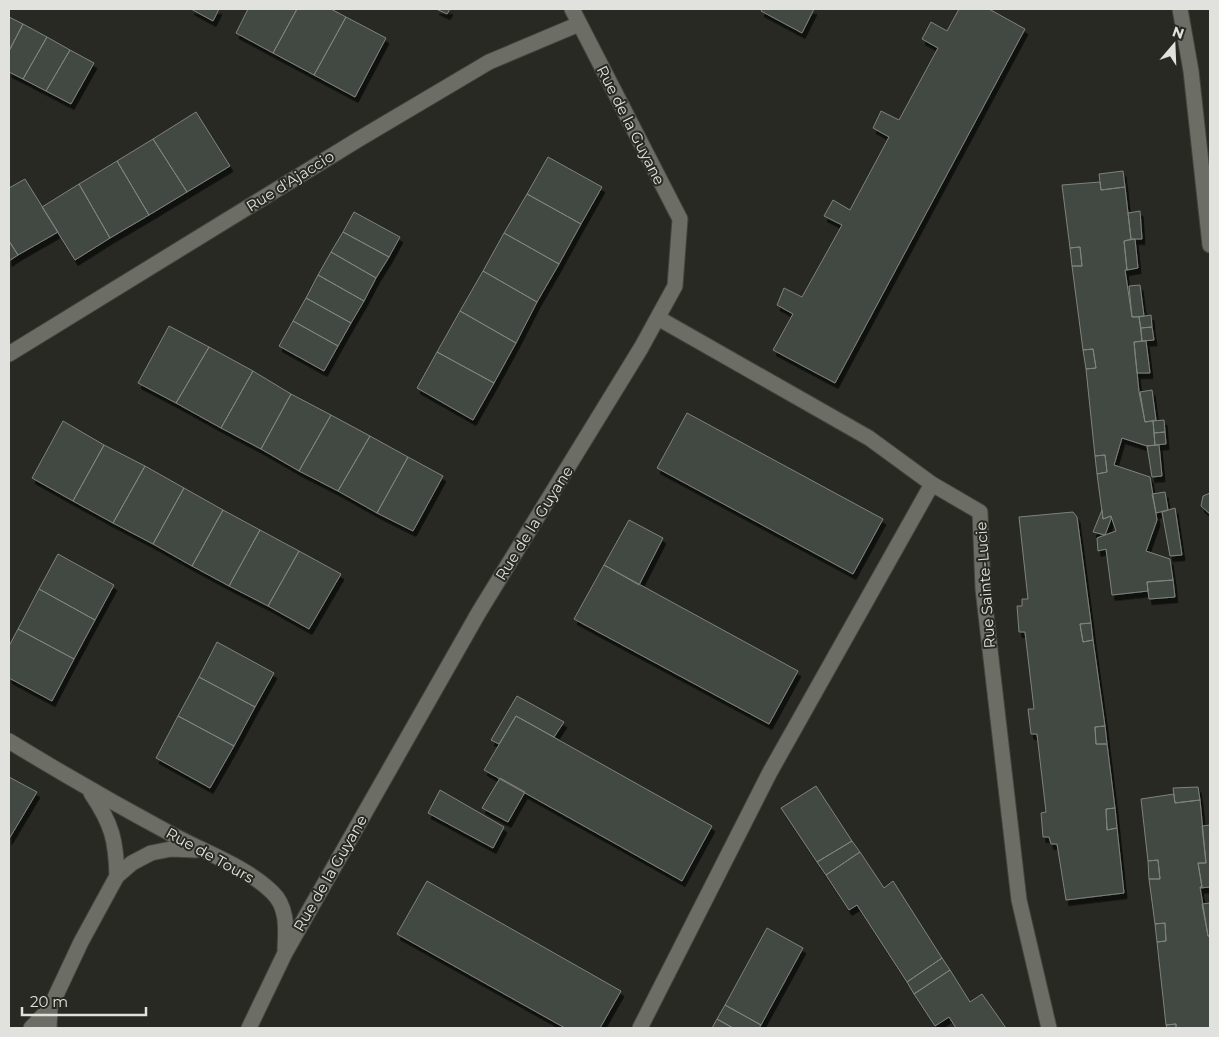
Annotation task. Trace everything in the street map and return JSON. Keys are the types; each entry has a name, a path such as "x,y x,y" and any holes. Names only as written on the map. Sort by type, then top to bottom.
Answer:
{"street":[{"name":"Rue de la Guyane","path":"249,1028 285,953 479,612 658,318 675,286 680,220 572,9"},
{"path":"1180,9 1191,71 1210,244"},
{"name":"Rue d'Ajaccio","path":"9,354 359,139 489,62 579,24"},
{"name":"Rue Sainte-Lucie","path":"658,318 869,438 932,484 980,512 983,589 1019,900 1049,1028"},
{"path":"640,1028 770,772 932,484"},
{"name":"Rue de Tours","path":"9,741 89,790 202,851 238,868 273,892 281,904 286,917 285,953"},
{"name":"Rue de Tours","path":"89,790 107,816 116,846 117,876"},
{"path":"31,1028 50,1008 81,942 117,876 132,863 151,853 171,849 202,851"},
{"path":"49,1028 50,1008"}],"building":[{"path":"191,9 219,9 213,21"},
{"path":"248,9 297,9 273,53 236,33"},
{"path":"297,9 331,9 346,17 314,75 273,53"},
{"path":"436,9 450,9 447,14"},
{"path":"762,9 814,9 802,33 761,11"},
{"path":"959,9 989,9 1025,29 835,383 773,350 793,314 777,305 784,288 802,297 842,225 824,216 833,200 850,210 889,137 873,128 881,111 899,120 938,48 922,39 931,22 947,31"},
{"path":"9,17 23,24 9,51"},
{"path":"346,17 386,38 355,97 314,75"},
{"path":"23,24 47,37 23,79 9,72 9,51"},
{"path":"47,37 70,50 46,91 23,79"},
{"path":"70,50 94,63 71,104 46,91"},
{"path":"196,112 230,166 187,192 153,139"},
{"path":"153,139 187,192 149,215 117,161"},
{"path":"548,157 602,187 581,224 527,194"},
{"path":"117,161 149,215 110,238 79,184"},
{"path":"1123,171 1125,187 1101,190 1099,174"},
{"path":"25,179 58,232 18,255 9,241 9,188"},
{"path":"1100,182 1101,190 1125,187 1131,239 1124,241 1127,270 1125,270 1132,317 1139,317 1142,341 1134,342 1139,392 1145,422 1153,421 1155,445 1147,446 1122,438 1114,465 1150,477 1157,520 1146,551 1170,559 1173,580 1147,582 1148,591 1112,595 1106,549 1098,551 1097,538 1116,531 1111,516 1103,519 1097,474 1107,472 1105,455 1095,456 1086,369 1096,368 1093,349 1083,350 1072,266 1082,266 1080,247 1070,248 1062,185"},
{"path":"79,184 110,238 75,260 42,207"},
{"path":"527,194 581,224 559,264 504,233"},
{"path":"1140,211 1142,239 1131,239 1128,213"},
{"path":"354,212 400,237 389,257 343,232"},
{"path":"343,232 389,257 376,278 331,252"},
{"path":"504,233 559,264 537,302 483,271"},
{"path":"1135,239 1138,268 1127,270 1124,241"},
{"path":"9,241 18,255 9,261"},
{"path":"1080,247 1082,266 1072,266 1070,248"},
{"path":"331,252 376,278 364,301 318,275"},
{"path":"483,271 537,302 516,343 460,311"},
{"path":"318,275 364,301 351,323 306,298"},
{"path":"1140,285 1144,316 1132,317 1129,286"},
{"path":"306,298 351,323 338,346 293,321"},
{"path":"460,311 516,343 494,383 437,352"},
{"path":"1151,315 1152,327 1141,328 1139,317"},
{"path":"293,321 338,346 324,371 279,346"},
{"path":"169,326 209,347 176,403 138,383"},
{"path":"1152,327 1154,340 1142,341 1141,328"},
{"path":"1146,341 1150,373 1137,373 1134,342"},
{"path":"209,347 253,371 221,428 176,403"},
{"path":"1093,349 1096,368 1086,369 1083,350"},
{"path":"437,352 494,383 473,420 417,388"},
{"path":"253,371 291,394 261,449 221,428"},
{"path":"1152,390 1156,420 1145,422 1140,392"},
{"path":"291,394 331,415 299,471 261,449"},
{"path":"687,413 883,519 853,574 657,468"},
{"path":"331,415 370,436 338,491 299,471"},
{"path":"1164,420 1165,432 1154,433 1153,421"},
{"path":"63,421 104,445 73,501 32,478"},
{"path":"1165,432 1166,444 1155,445 1154,433"},
{"path":"370,436 408,457 377,513 338,491"},
{"path":"104,445 145,466 113,523 73,501"},
{"path":"1159,445 1162,476 1152,477 1147,446"},
{"path":"1105,455 1107,472 1097,474 1095,456"},
{"path":"408,457 443,476 413,531 377,513"},
{"path":"145,466 184,488 153,544 113,523"},
{"path":"184,488 223,510 192,566 153,544"},
{"path":"1165,492 1168,510 1156,513 1152,494"},
{"path":"1210,493 1210,514 1201,506 1203,496"},
{"path":"1175,508 1182,555 1170,556 1162,512"},
{"path":"223,510 260,530 229,586 192,566"},
{"path":"1102,510 1103,519 1111,516 1105,535 1093,532"},
{"path":"1073,512 1077,517 1091,623 1080,624 1083,642 1093,640 1105,726 1095,727 1096,744 1107,744 1115,808 1106,809 1107,830 1117,828 1124,893 1066,900 1057,844 1051,844 1049,837 1043,837 1041,813 1046,812 1037,734 1031,734 1028,709 1034,709 1025,632 1019,632 1017,606 1022,606 1022,599 1028,599 1019,517"},
{"path":"629,520 663,538 639,585 604,565"},
{"path":"260,530 299,551 268,606 229,586"},
{"path":"299,551 341,574 309,629 268,606"},
{"path":"58,554 114,585 95,620 39,589"},
{"path":"604,565 798,671 769,724 574,619"},
{"path":"1173,580 1175,597 1149,599 1147,582"},
{"path":"39,589 95,620 74,659 18,629"},
{"path":"1091,623 1093,640 1083,642 1080,624"},
{"path":"18,629 74,659 52,701 9,678 9,646"},
{"path":"217,642 274,673 255,707 199,677"},
{"path":"199,677 255,707 234,746 178,716"},
{"path":"517,696 564,722 554,737 516,716 499,744 491,740"},
{"path":"178,716 234,746 210,788 156,758"},
{"path":"516,716 712,826 682,881 484,770"},
{"path":"1105,726 1107,744 1096,744 1095,727"},
{"path":"9,777 37,792 9,839"},
{"path":"500,778 525,792 508,822 482,808"},
{"path":"816,786 852,841 817,862 781,808"},
{"path":"1198,787 1200,800 1175,803 1173,788"},
{"path":"440,790 504,827 493,848 428,813"},
{"path":"1174,794 1175,803 1200,800 1206,863 1198,863 1208,936 1210,936 1210,1028 1176,1028 1176,1024 1166,1025 1157,942 1166,941 1165,923 1155,924 1149,879 1160,879 1158,860 1148,861 1141,799"},
{"path":"1115,808 1117,828 1107,830 1106,809"},
{"path":"1210,825 1210,887 1200,888 1202,887 1198,863 1206,863 1202,826"},
{"path":"852,841 860,852 826,875 817,862"},
{"path":"860,852 884,888 893,881 942,958 907,982 857,905 849,910 826,875"},
{"path":"1158,860 1160,879 1149,879 1148,861"},
{"path":"427,881 621,991 600,1028 565,1028 397,934"},
{"path":"1210,903 1210,936 1208,936 1202,904"},
{"path":"1165,923 1166,941 1157,942 1155,924"},
{"path":"767,928 803,948 761,1025 725,1005"},
{"path":"942,958 950,970 914,994 907,982"},
{"path":"950,970 970,1002 982,994 1006,1028 956,1028 949,1017 935,1026 914,994"},
{"path":"725,1005 761,1025 759,1028 733,1028 717,1019"},
{"path":"717,1019 733,1028 712,1028"},
{"path":"1176,1024 1176,1028 1167,1028 1166,1025"}]}
